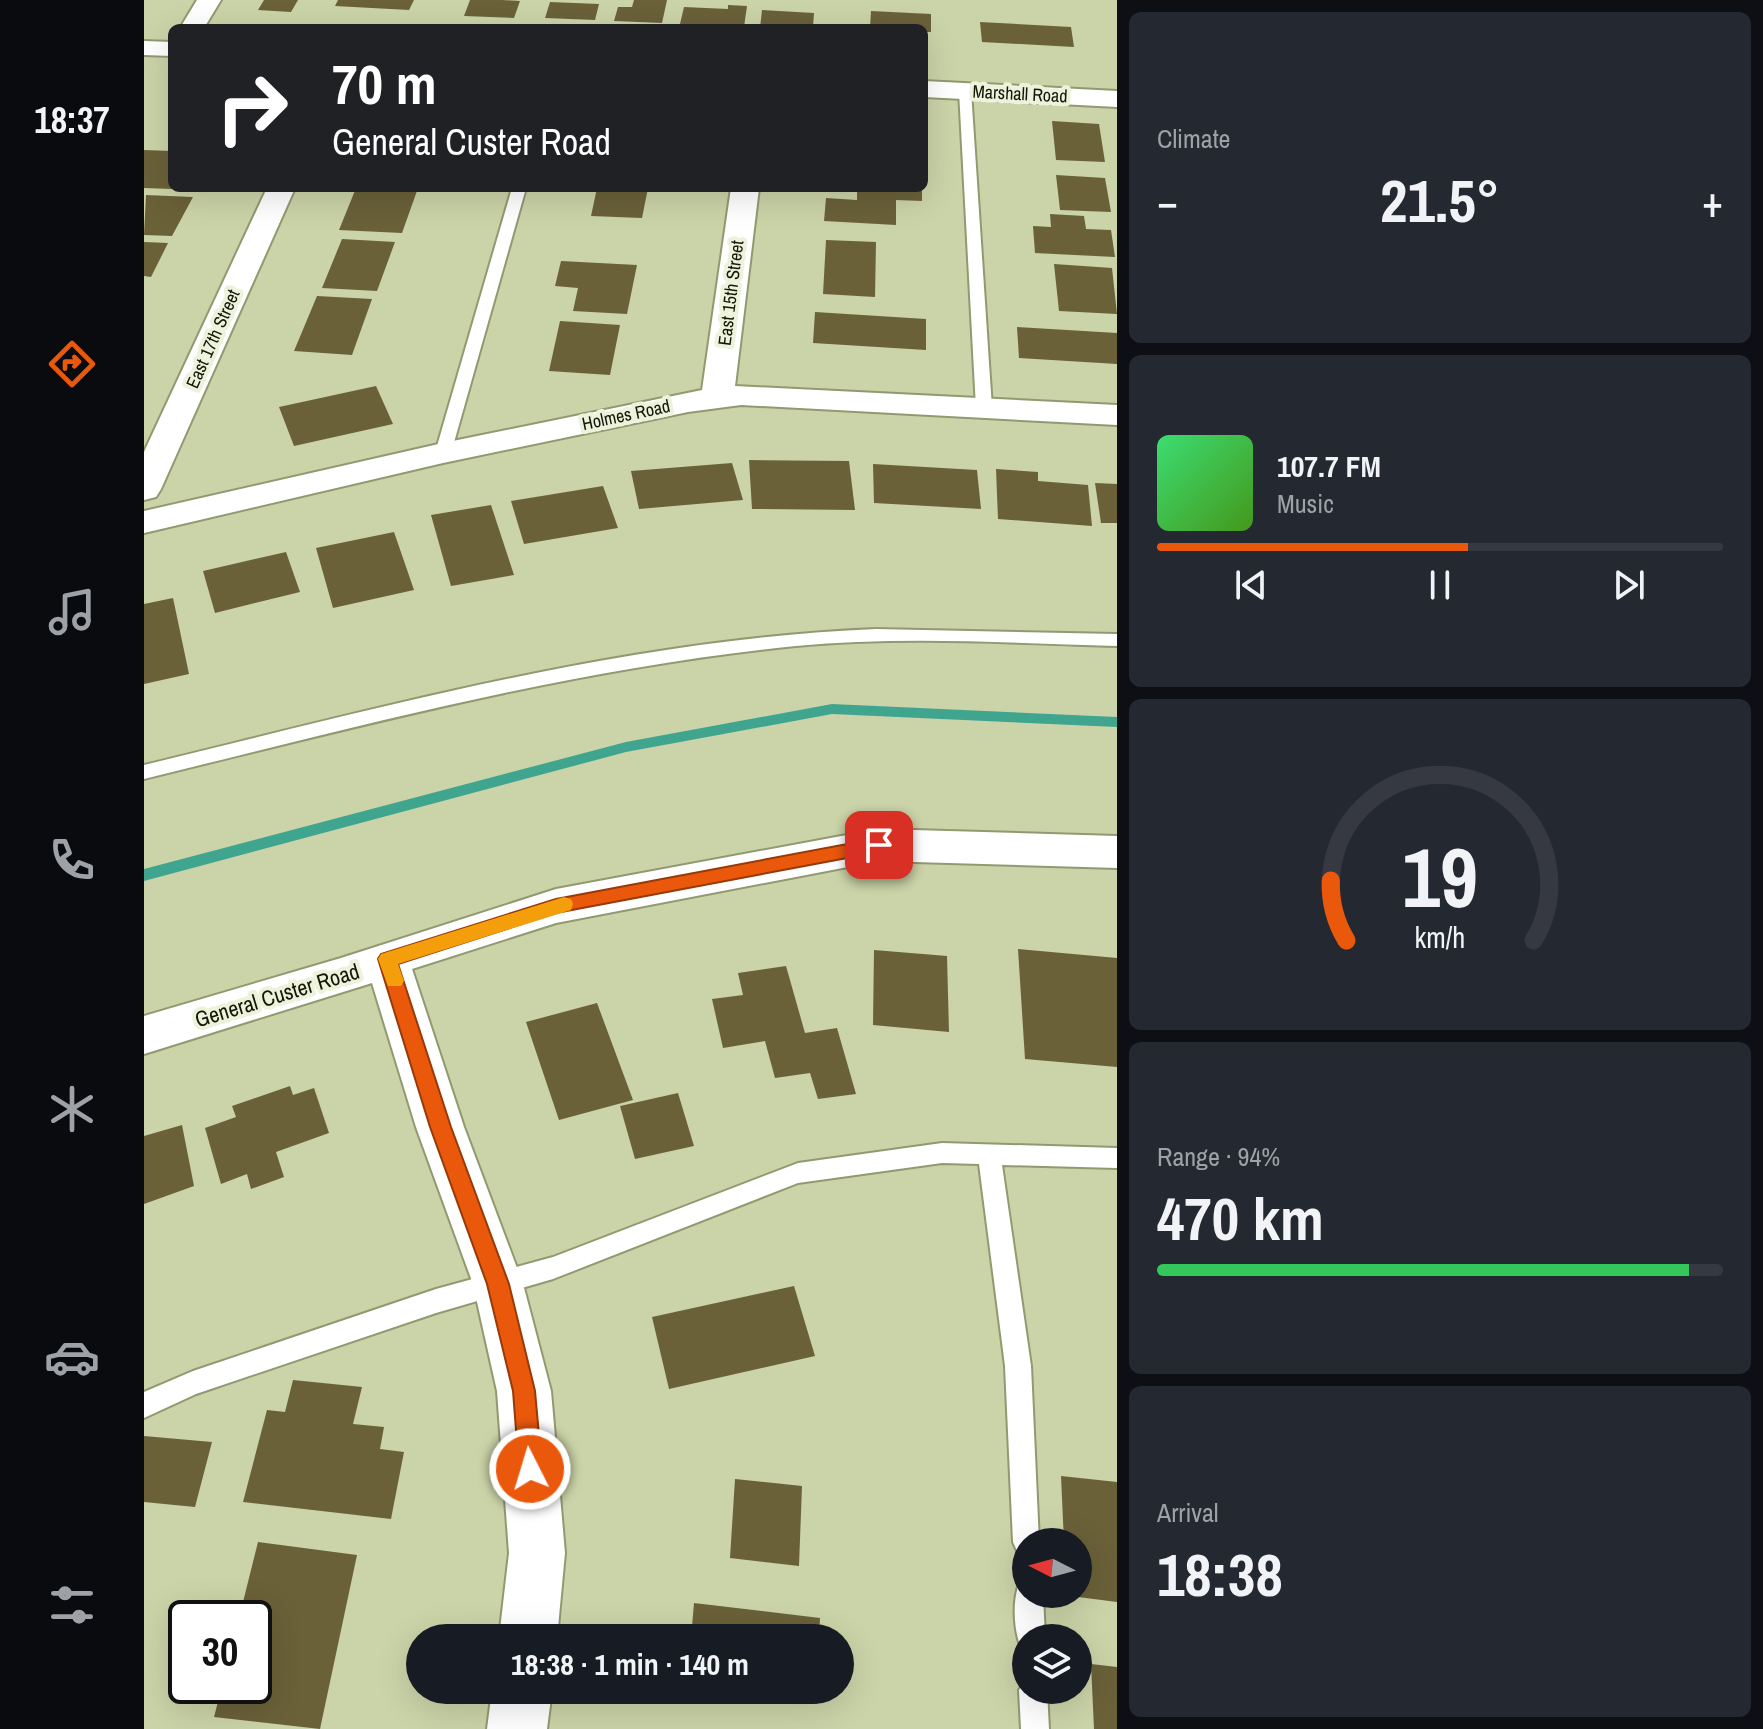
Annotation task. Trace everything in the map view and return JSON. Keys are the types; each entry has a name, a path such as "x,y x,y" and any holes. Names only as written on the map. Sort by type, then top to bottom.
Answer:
{"street":[{"path":"194,24 209,0"},
{"path":"144,48 168,49"},
{"name":"Marshall Road","path":"928,89 1117,99"},
{"name":"East 17th Street","path":"144,489 279,192"},
{"name":"East 15th Street","path":"717,398 744,192"},
{"name":"Holmes Road","path":"144,522 443,453 717,398 749,395 1117,415"},
{"name":"General Custer Road","path":"144,1035 556,906 879,845 1117,852"},
{"path":"387,959 440,1127 498,1284 524,1391 537,1553 529,1624"},
{"path":"517,1729 520,1704"}],"lane":[{"path":"965,91 984,408"},
{"path":"443,453 518,192"},
{"path":"144,772 533,681 707,651 798,640 873,637 1117,640"},
{"path":"144,1405 193,1383 436,1301 553,1268 798,1173 942,1153 1117,1158"},
{"path":"989,1154 1018,1366 1025,1528"},
{"path":"1034,1704 1035,1729"}],"building":[{"path":"264,0 298,0 291,12 258,10"},
{"path":"338,0 414,0 409,10 335,6"},
{"path":"470,0 520,1 514,18 464,16"},
{"path":"634,0 667,0 662,23 614,21 618,7 632,7"},
{"path":"550,2 599,4 595,20 545,18"},
{"path":"728,5 747,6 744,24 680,24 684,7 728,9"},
{"path":"762,10 814,13 813,24 760,24"},
{"path":"871,11 931,14 931,32 928,32 928,24 870,24"},
{"path":"980,22 1071,27 1074,47 982,42"},
{"path":"1052,121 1099,124 1105,162 1056,160"},
{"path":"144,150 168,151 168,189 144,188"},
{"path":"1056,175 1105,178 1111,212 1060,210"},
{"path":"354,192 417,192 402,233 339,230"},
{"path":"596,192 647,192 642,218 591,216"},
{"path":"857,192 922,192 922,201 896,200 896,225 824,221 826,198 857,200"},
{"path":"146,195 193,197 172,236 144,235"},
{"path":"1050,214 1084,216 1086,229 1111,230 1115,257 1035,253 1033,226 1051,227"},
{"path":"342,239 395,242 377,291 322,288"},
{"path":"826,240 876,242 875,297 823,294"},
{"path":"144,242 168,243 151,277 144,276"},
{"path":"561,261 637,265 627,314 573,311 578,288 555,286"},
{"path":"1054,264 1112,268 1117,314 1059,311"},
{"path":"317,296 372,299 352,355 294,351"},
{"path":"815,312 926,319 926,350 813,343"},
{"path":"560,321 620,325 610,375 549,371"},
{"path":"1017,327 1117,333 1117,364 1019,358"},
{"path":"376,386 393,424 294,446 279,407"},
{"path":"749,460 849,461 855,510 752,509"},
{"path":"732,463 743,500 639,509 631,471"},
{"path":"873,464 977,470 981,509 874,503"},
{"path":"996,469 1038,472 1038,481 1088,485 1092,526 998,519"},
{"path":"1095,483 1117,484 1117,523 1101,523"},
{"path":"603,486 618,528 524,544 511,501"},
{"path":"491,505 514,575 451,586 431,515"},
{"path":"394,532 414,590 333,608 316,548"},
{"path":"286,552 300,592 215,613 203,571"},
{"path":"173,598 189,674 144,684 144,604"},
{"path":"1018,949 1117,958 1117,1067 1025,1059"},
{"path":"874,950 947,956 949,1032 873,1025"},
{"path":"786,966 805,1033 837,1028 856,1094 818,1099 810,1073 775,1078 765,1041 723,1048 712,999 743,995 738,973"},
{"path":"597,1003 633,1100 559,1120 526,1022"},
{"path":"290,1086 293,1095 314,1088 329,1133 276,1152 284,1177 251,1189 247,1174 221,1184 205,1128 236,1117 232,1106"},
{"path":"678,1093 694,1146 635,1159 620,1106"},
{"path":"182,1125 194,1186 144,1204 144,1136"},
{"path":"794,1286 815,1356 669,1389 652,1317"},
{"path":"293,1380 362,1387 353,1424 384,1427 380,1449 404,1452 391,1519 243,1502 267,1410 285,1412"},
{"path":"144,1436 212,1442 195,1507 144,1502"},
{"path":"1061,1476 1117,1482 1117,1602 1092,1599 1092,1528 1063,1528"},
{"path":"735,1479 802,1486 799,1566 730,1558"},
{"path":"258,1542 357,1555 320,1729 214,1717 217,1704 272,1704 272,1600 244,1600"},
{"path":"694,1603 820,1618 820,1624 692,1624"},
{"path":"1092,1664 1117,1667 1117,1729 1094,1729"}],"waterway":[{"path":"144,875 626,747 832,709 1117,722"}],"slow traffic":[{"path":"394,981 387,959 564,904"}],"route":[{"path":"530,1469 524,1391 498,1284 440,1127 387,959 556,906 879,845"}]}
